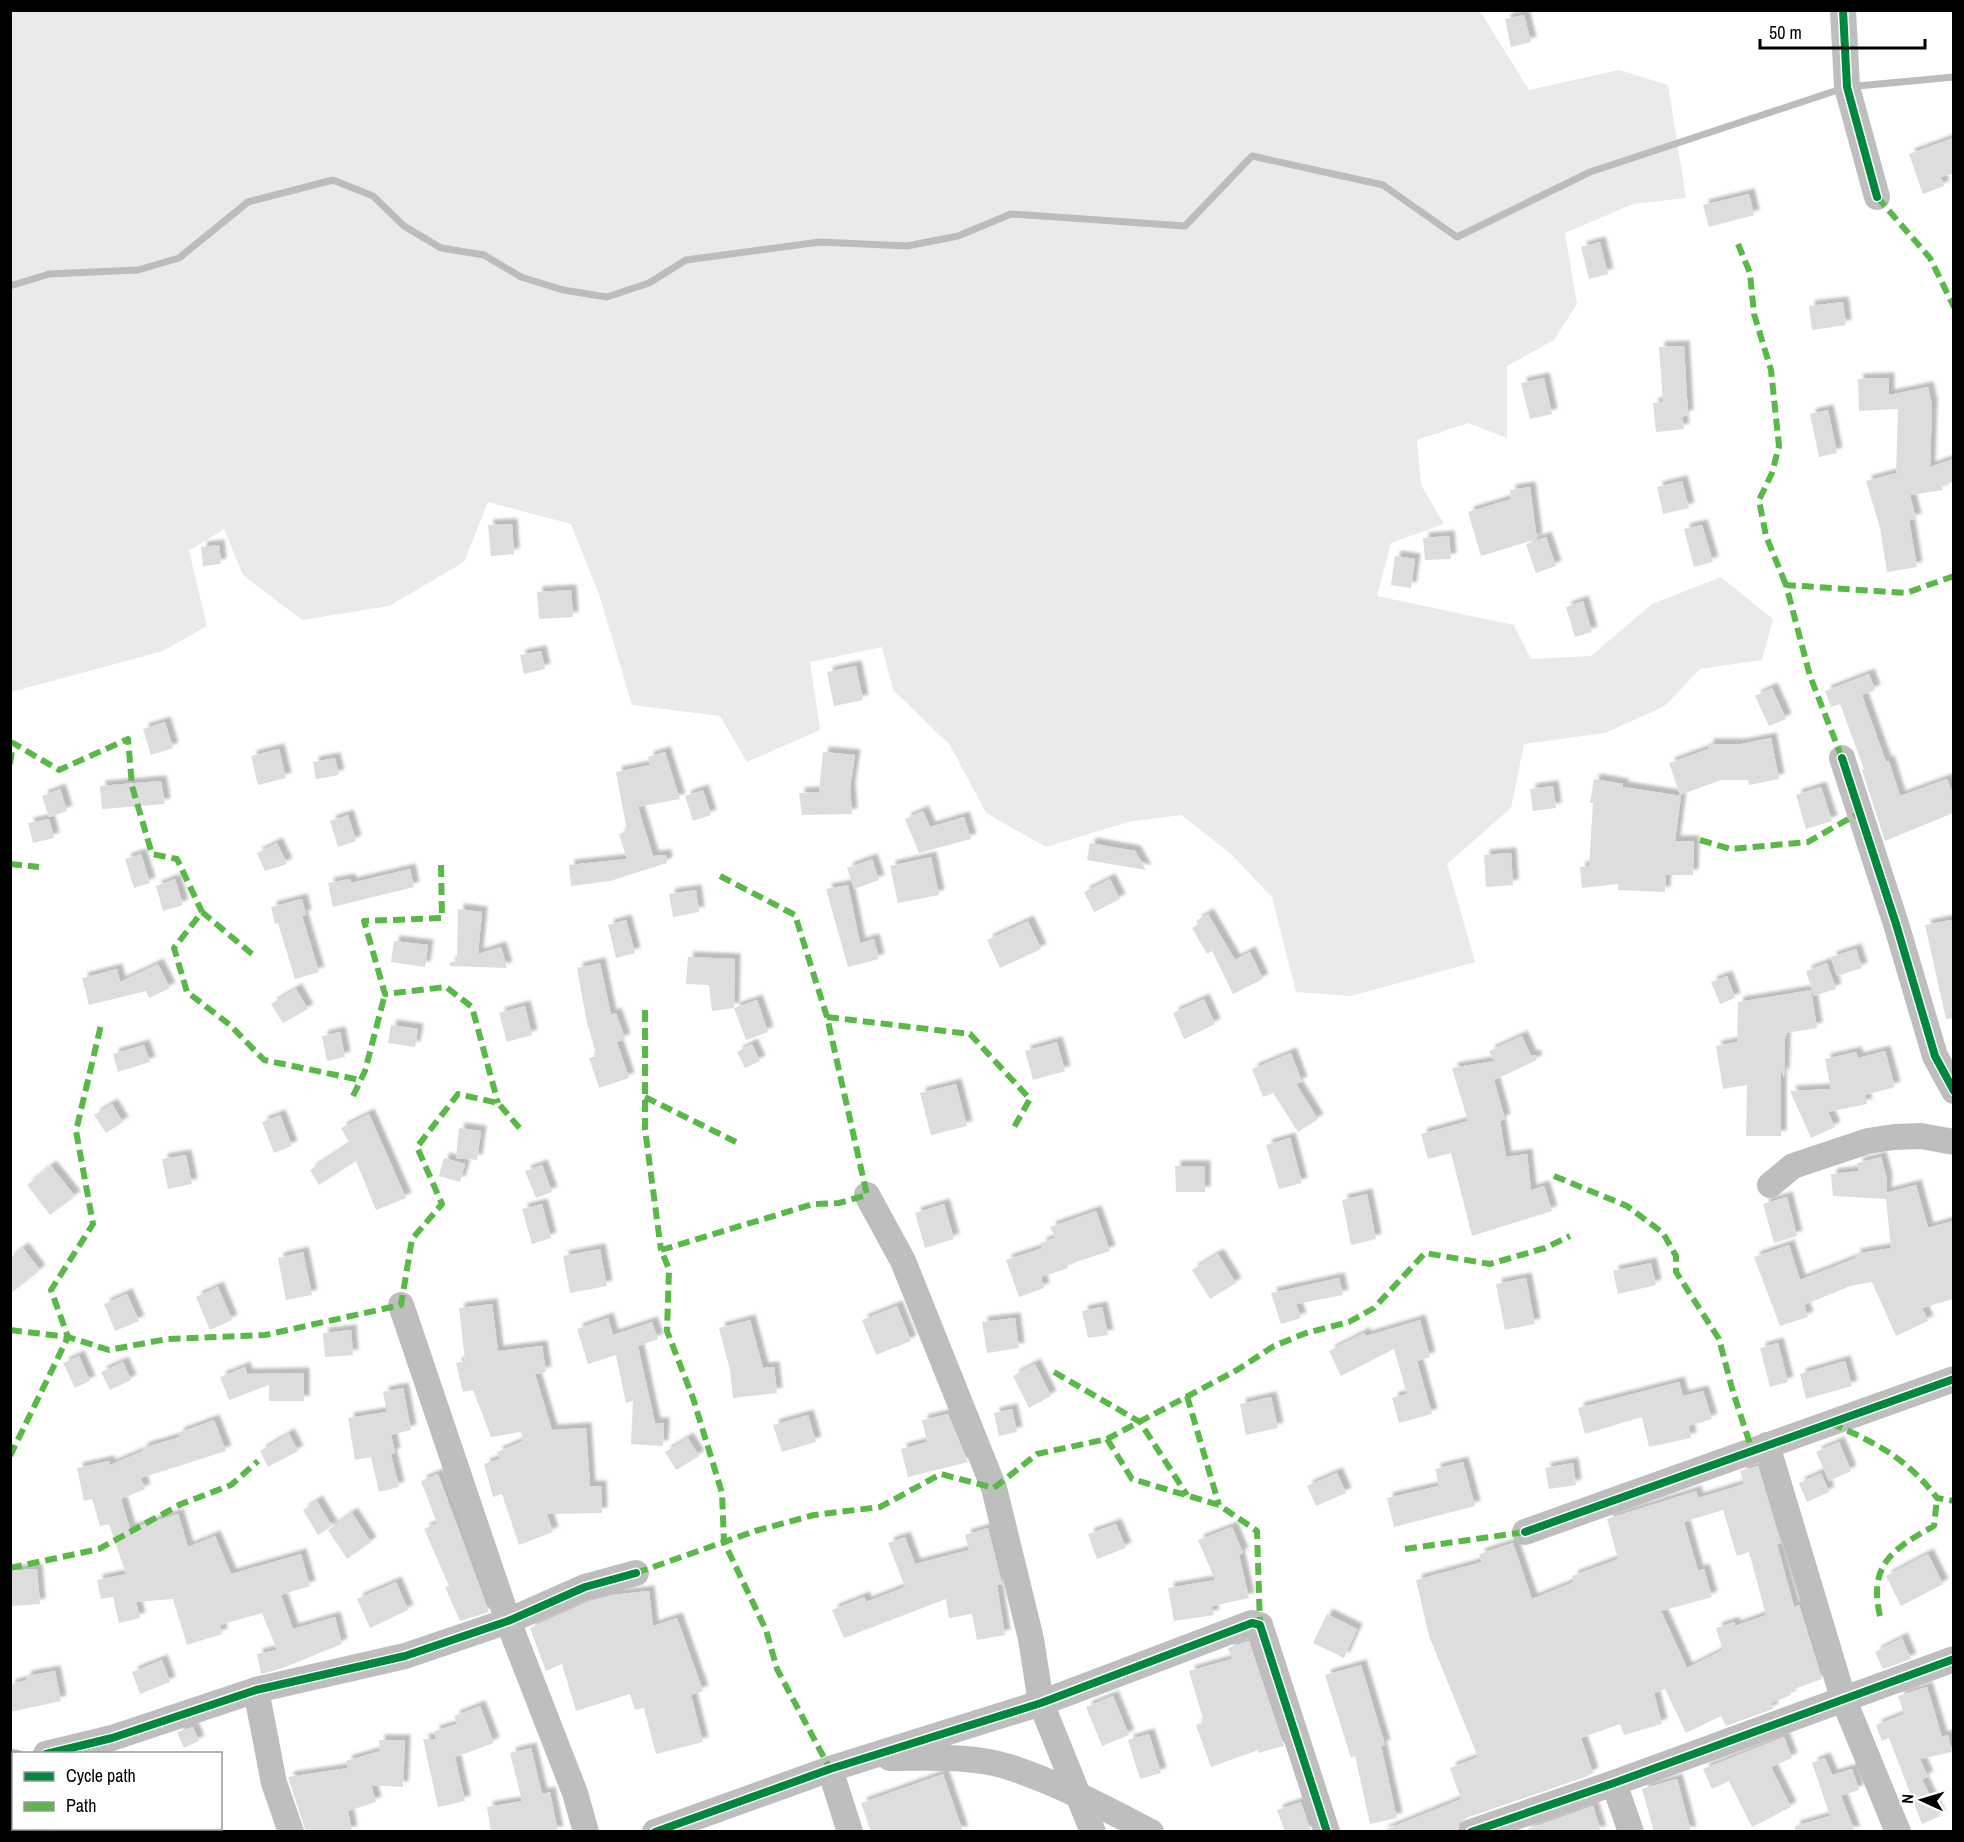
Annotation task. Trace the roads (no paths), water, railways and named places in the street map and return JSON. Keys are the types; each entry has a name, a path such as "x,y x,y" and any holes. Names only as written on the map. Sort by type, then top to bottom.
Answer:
{"street":[{"path":"1843,10 1847,87 1877,197"},
{"path":"1842,758 1887,893 1935,1056 1953,1091"},
{"path":"1770,1185 1793,1166 1868,1141 1921,1136 1953,1142"},
{"path":"867,1195 903,1261 994,1488 1031,1639 1041,1703 1093,1832"},
{"path":"401,1305 508,1621 575,1793 586,1832"},
{"path":"1525,1532 1953,1379"},
{"path":"1767,1445 1843,1698 1898,1832"},
{"path":"54,1752 112,1738 256,1690 405,1656 508,1621 585,1587 636,1573"},
{"path":"655,1832 830,1769 1041,1703 1239,1626 1252,1623 1260,1625 1327,1832"},
{"path":"1471,1832 1614,1783 1953,1659"},
{"path":"256,1690 274,1783 291,1832"},
{"path":"866,1758 955,1758 1007,1766 1078,1796 1151,1832"},
{"path":"830,1769 850,1832"},
{"path":"1614,1783 1630,1832"}],"waterway":[{"path":"10,286 49,274 138,270 179,258 248,202 333,180 373,196 404,226 441,248 484,255 521,277 563,290 607,297 649,283 686,260 820,242 907,246 958,236 1011,214 1185,226 1252,156 1383,185 1457,237 1590,172 1847,87 1954,77"}]}
